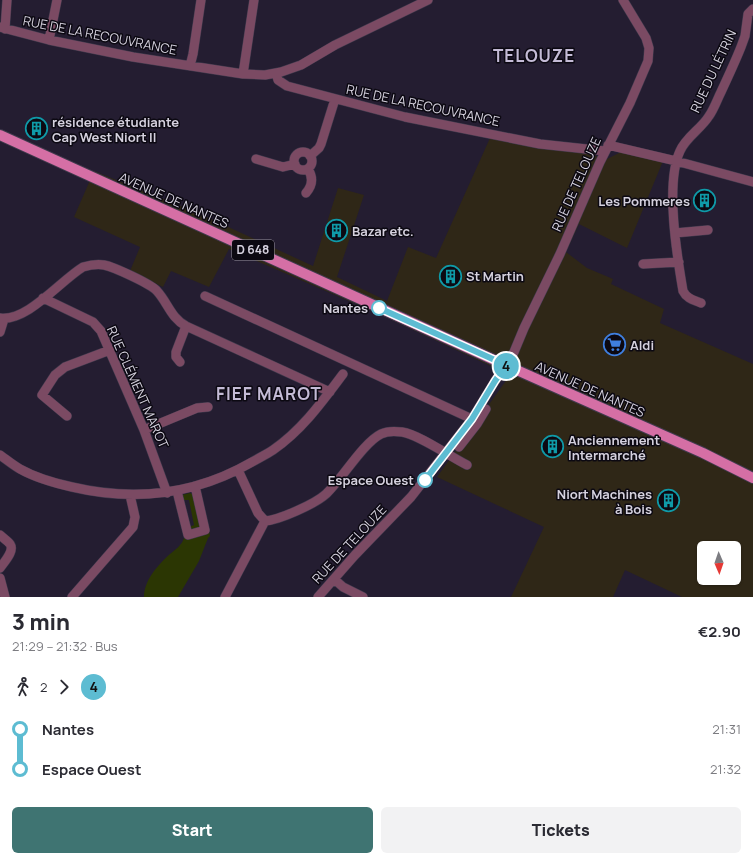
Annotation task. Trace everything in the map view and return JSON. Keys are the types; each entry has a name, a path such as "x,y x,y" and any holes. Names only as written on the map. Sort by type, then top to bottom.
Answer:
{"main road":[{"name":"AVENUE DE NANTES","path":"0,136 703,453 753,478"}],"street":[{"path":"3,28 7,0"},
{"path":"49,40 57,0"},
{"path":"190,66 201,0"},
{"path":"243,74 254,0"},
{"path":"276,74 300,64 335,45 428,0"},
{"name":"RUE DE TELOUZE","path":"318,597 416,492 424,486 472,419 514,352 560,254 607,148 630,103 648,61 649,48 646,38 623,0"},
{"name":"RUE DU LÉTRIN","path":"702,303 685,296 675,233 673,187 674,172 676,161 685,142 704,123 712,112 746,36 748,14 753,9"},
{"name":"RUE DE LA RECOUVRANCE","path":"3,28 49,40 133,57 243,74 276,74 278,80 283,84 405,117 540,144 607,148 676,161 753,182"},
{"path":"310,156 321,144 334,99"},
{"path":"300,153 305,153 310,156 311,164 308,168 300,170 295,164 296,157 300,153"},
{"path":"256,159 283,167 295,164"},
{"path":"306,193 310,189 312,181 312,176 308,168"},
{"path":"675,233 708,230"},
{"path":"643,264 679,262"},
{"path":"0,332 2,318 11,318 24,313 83,267 89,265 104,265 155,288 173,315 186,326 330,392"},
{"path":"205,296 472,419"},
{"name":"RUE CLÉMENT MAROT","path":"43,298 86,318 101,331 144,430 167,492"},
{"path":"180,362 176,357 176,352 186,326"},
{"path":"67,416 42,395 55,375 64,368 110,350"},
{"path":"0,455 21,469 53,482 85,490 130,495 154,495 178,491 216,480 238,470 284,442 313,413 343,374"},
{"name":"RUE DE TELOUZE","path":"446,454 477,424 497,386 498,378"},
{"path":"144,430 197,408 208,407"},
{"path":"265,521 276,519 319,500 335,484 372,441 381,434 390,431 404,432 432,445 466,465"},
{"path":"238,470 258,513 265,521"},
{"path":"178,491 188,535 205,530 195,486"},
{"path":"72,597 134,527 135,518 130,495"},
{"path":"225,597 265,521"},
{"path":"0,535 12,547 11,552 0,568"},
{"path":"0,578 5,597"},
{"path":"334,579 352,595 362,597"}],"shaded area":[{"path":"490,138 592,155 607,159 621,152 663,161 627,248 579,224 566,252 587,268 613,279 611,284 664,309 660,323 753,364 753,597 682,597 625,570 613,597 511,597 544,527 437,477 510,375 381,315 229,249 209,287 171,271 163,287 130,271 140,247 74,217 94,171 198,213 313,266 338,188 364,195 337,277 387,301 408,247 436,258"}],"green space":[{"path":"190,493 194,495 202,527 190,532 189,527 194,525 189,500 183,500 182,495"},
{"path":"209,531 210,536 199,561 178,597 144,597 146,585 152,573 180,545 184,538"}],"bus line":[{"name":"4","path":"379,308 506,365 472,419 425,480"}],"place":[{"name":"résidence étudiante Cap West Niort II","path":"36,129"},
{"name":"Les Pommeres","path":"705,201"},
{"name":"Bazar etc.","path":"336,231"},
{"name":"St Martin","path":"451,276"},
{"name":"Nantes","path":"379,308"},
{"name":"Aldi","path":"614,345"},
{"name":"Anciennement Intermarché","path":"553,447"},
{"name":"Espace Ouest","path":"425,480"},
{"name":"Niort Machines à Bois","path":"668,501"}],"district":[{"name":"TELOUZE","path":"534,56"},
{"name":"FIEF MAROT","path":"269,394"}]}
